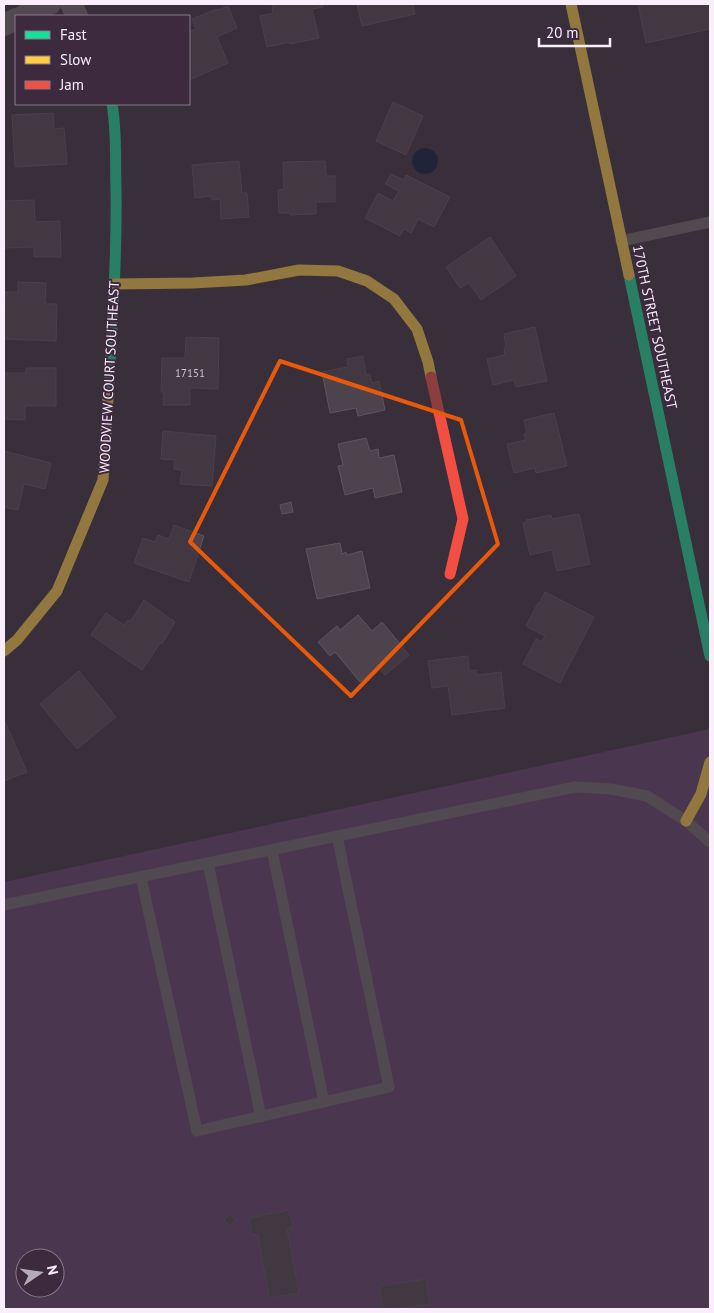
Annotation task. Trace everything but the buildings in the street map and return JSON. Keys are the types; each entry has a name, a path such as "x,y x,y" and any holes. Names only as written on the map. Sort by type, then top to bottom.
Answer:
{"street":[{"path":"25,15 50,4"},
{"name":"170TH STREET SOUTHEAST","path":"571,4 710,656"},
{"name":"WOODVIEW COURT SOUTHEAST","path":"4,651 17,640 57,591 103,480 115,284 116,157 115,121 112,105"},
{"path":"115,284 246,280 299,270 338,271 367,281 394,299 417,329 428,362 463,519 450,574"},
{"path":"686,821 700,794 710,762"}],"lane":[{"path":"622,241 710,222"},
{"path":"4,906 575,787 611,789 647,796 686,821 710,842"},
{"path":"141,877 197,1131 389,1087 337,836"},
{"path":"272,850 324,1102"},
{"path":"208,863 260,1117"}],"highlighted area":[{"path":"280,361 461,420 498,544 351,696 190,542"}],"shaded area":[{"path":"710,729 710,1309 4,1309 4,882"}],"water":[{"path":"425,148 434,152 438,161 434,170 425,174 416,170 412,161 416,152"}],"traffic: fast":[{"path":"108,398 116,214 115,136 112,105"},
{"path":"629,275 710,656"}],"traffic: slow":[{"path":"571,4 629,275"},
{"path":"115,284 246,280 299,270 338,271 367,281 394,299 417,329 431,377"},
{"path":"4,651 17,640 57,591 103,480 108,398"},
{"path":"686,821 701,794 710,762"}],"traffic: jam":[{"path":"431,377 463,519 450,574"}]}
